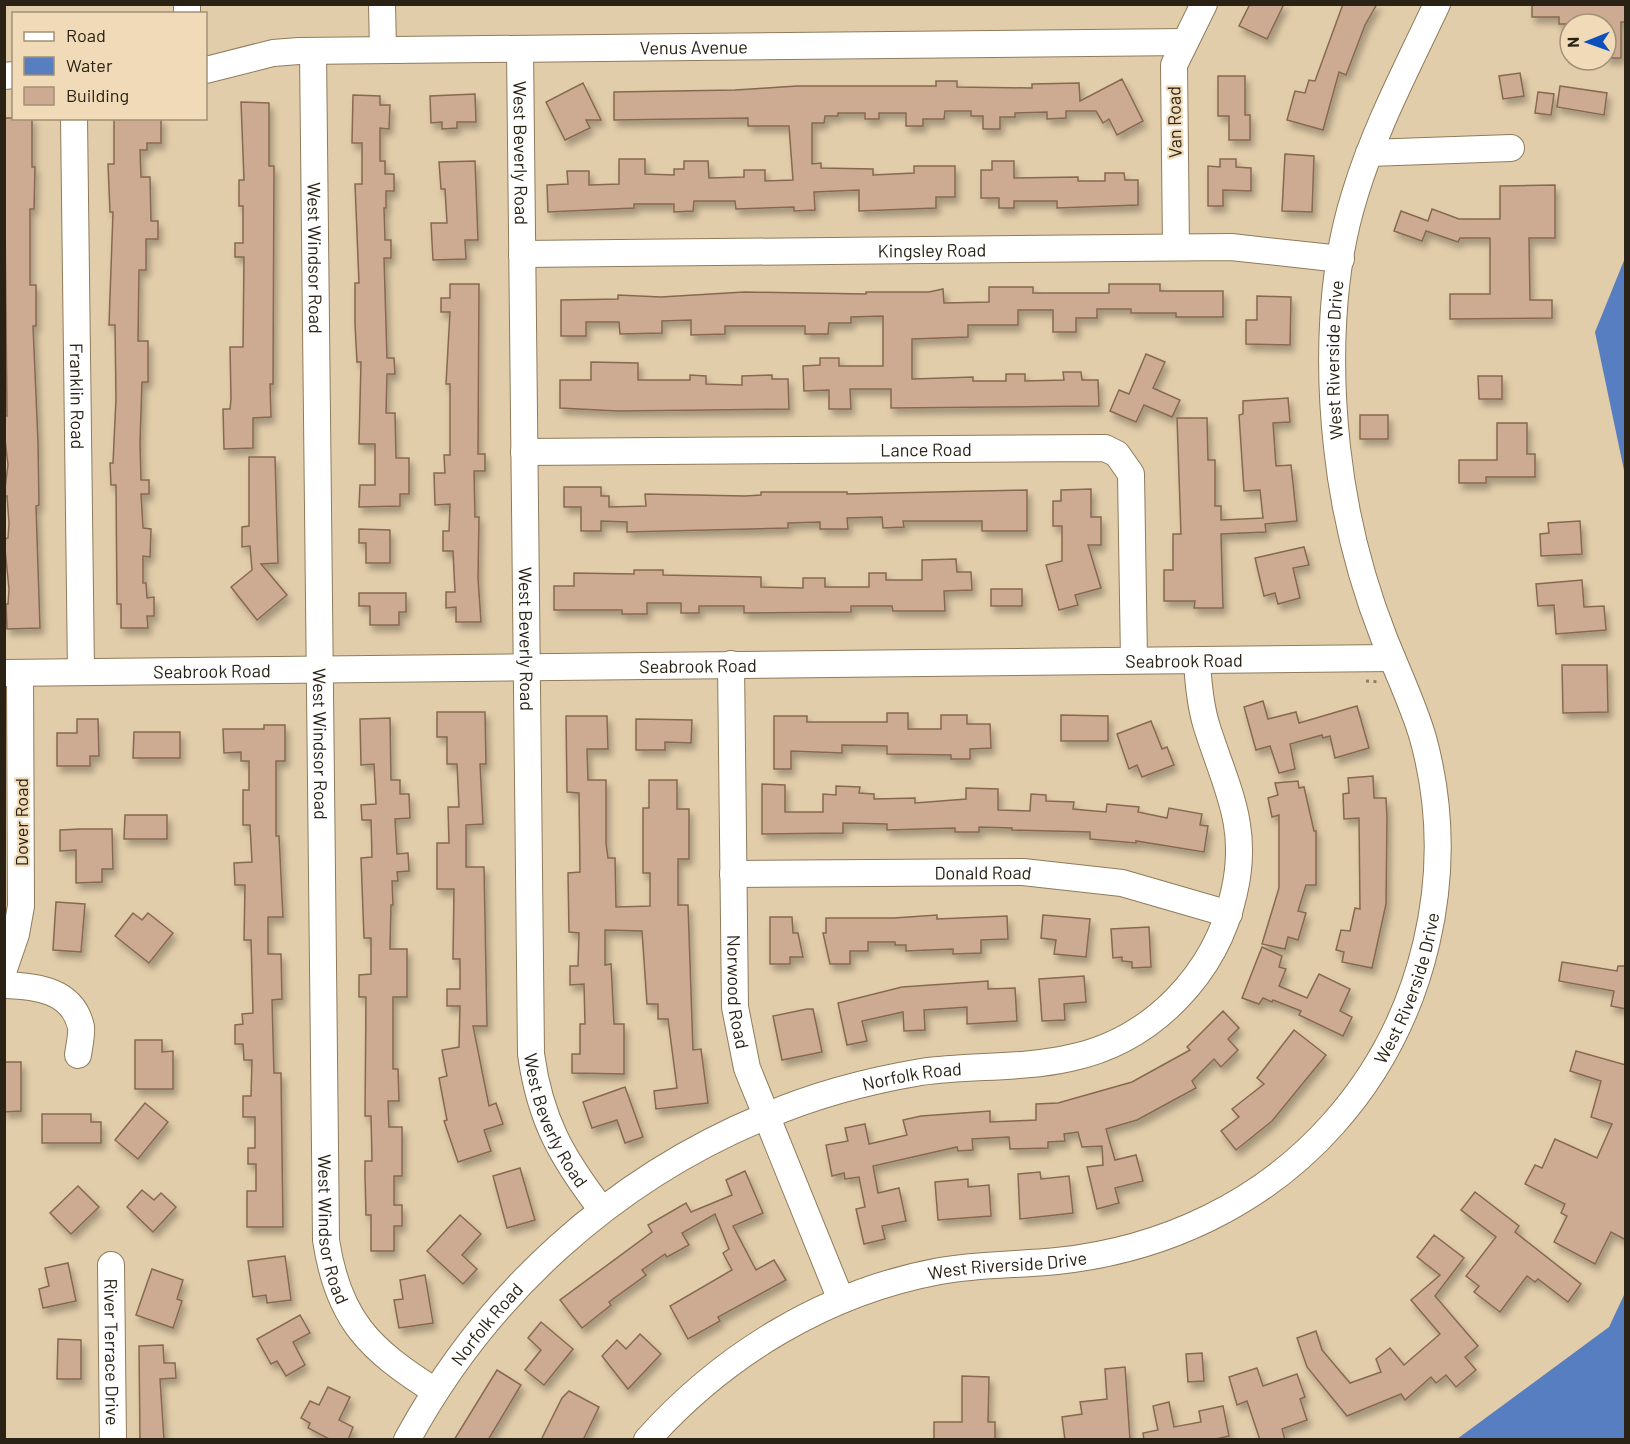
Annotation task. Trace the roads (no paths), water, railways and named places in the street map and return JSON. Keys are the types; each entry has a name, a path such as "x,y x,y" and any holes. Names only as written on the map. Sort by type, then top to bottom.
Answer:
{"street":[{"path":"382,4 383,50"},
{"name":"Van Road","path":"1176,247 1174,65 1204,4"},
{"name":"West Riverside Drive","path":"647,1440 702,1385 728,1364 770,1335 841,1300 939,1271 1099,1256 1149,1243 1187,1229 1254,1193 1313,1145 1334,1123 1371,1074 1401,1018 1422,964 1436,890 1438,828 1430,768 1414,709 1371,603 1356,552 1336,446 1332,379 1334,325 1341,259 1353,198 1369,153 1437,4"},
{"name":"Venus Avenue","path":"207,70 273,53 313,51 1185,42"},
{"name":"West Beverly Road","path":"520,49 532,1064 543,1114 555,1142 571,1169 602,1210"},
{"name":"West Windsor Road","path":"313,51 326,1240 330,1266 341,1298 364,1335 381,1354 435,1391"},
{"name":"Franklin Road","path":"74,120 81,672"},
{"path":"1369,153 1510,148"},
{"name":"Kingsley Road","path":"522,254 1176,247 1282,250 1341,259"},
{"name":"Lance Road","path":"524,452 1105,448 1117,454 1131,474 1134,660"},
{"name":"Seabrook Road","path":"12,673 1392,657"},
{"name":"Norfolk Road","path":"407,1440 435,1391 462,1352 510,1295 561,1244 602,1210 671,1163 766,1116 848,1088 921,1072 973,1066 1041,1063 1098,1050 1150,1023 1172,1004 1207,962 1229,914 1239,861 1238,832 1226,775 1205,721 1197,660"},
{"name":"Norwood Road","path":"731,664 735,1007 747,1068 841,1300"},
{"name":"Dover Road","path":"4,969 16,934 13,879 12,673"},
{"name":"Donald Road","path":"733,874 1023,872 1063,875 1122,884 1229,914"},
{"path":"4,985 29,986 54,991 72,1007 81,1028 78,1055"},
{"name":"River Terrace Drive","path":"111,1264 113,1440"}],"water":[{"path":"1625,258 1625,475 1595,332"},
{"path":"1625,1293 1625,1439 1457,1439 1609,1327"}]}
